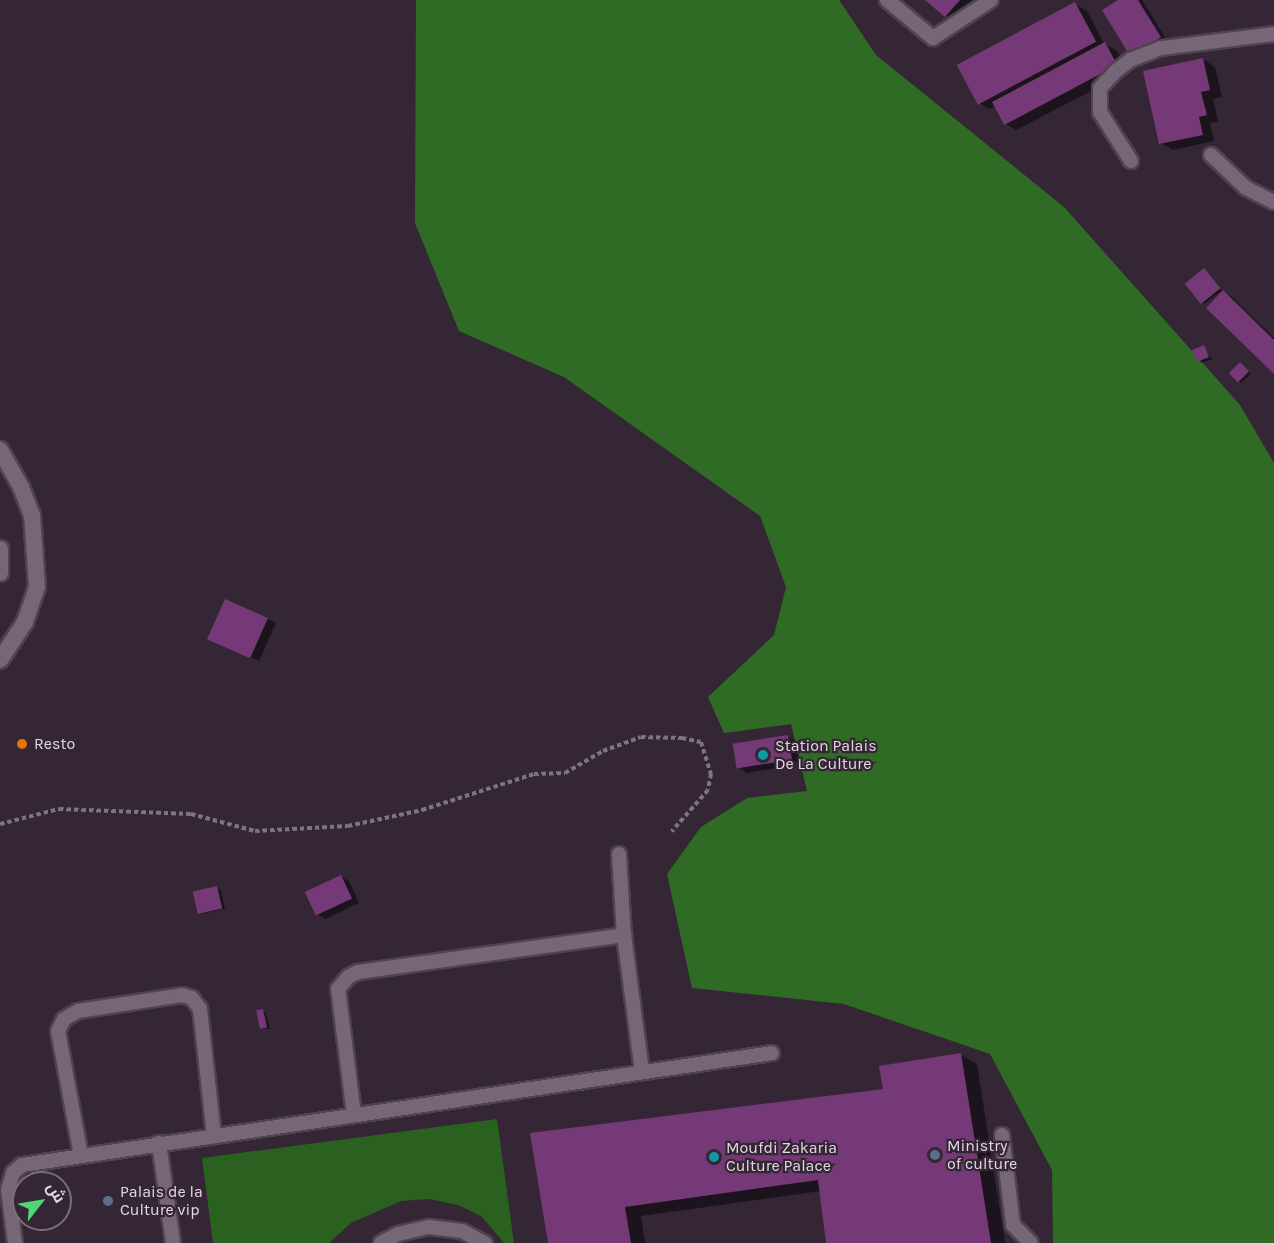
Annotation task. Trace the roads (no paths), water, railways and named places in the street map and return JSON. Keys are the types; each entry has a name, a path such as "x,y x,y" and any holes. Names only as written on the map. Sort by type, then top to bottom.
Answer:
{"street":[{"path":"0,450 21,487 32,515 37,587 25,622 0,660"},
{"path":"0,549 0,573"}],"lane":[{"path":"887,0 933,38 991,0"},
{"path":"1131,161 1100,112 1100,88 1116,71 1130,60 1162,48 1274,33"},
{"path":"1211,155 1246,188 1274,202"},
{"path":"619,854 624,935 642,1072"},
{"path":"354,1115 338,989 348,977 358,972 624,935"},
{"path":"81,1156 58,1031 64,1018 78,1011 113,1005 182,995 192,998 200,1009 214,1136"},
{"path":"15,1243 8,1190 13,1173 22,1165 772,1053"},
{"path":"1002,1135 1013,1225 1031,1243"},
{"path":"159,1143 172,1243"},
{"path":"381,1243 398,1234 429,1227 462,1231 485,1243"}],"place":[{"name":"Resto","path":"22,744"},
{"name":"Station Palais De La Culture","path":"763,755"},
{"name":"Ministry of culture","path":"935,1155"},
{"name":"Moufdi Zakaria Culture Palace","path":"714,1157"},
{"name":"Palais de la Culture vip","path":"108,1201"}]}
